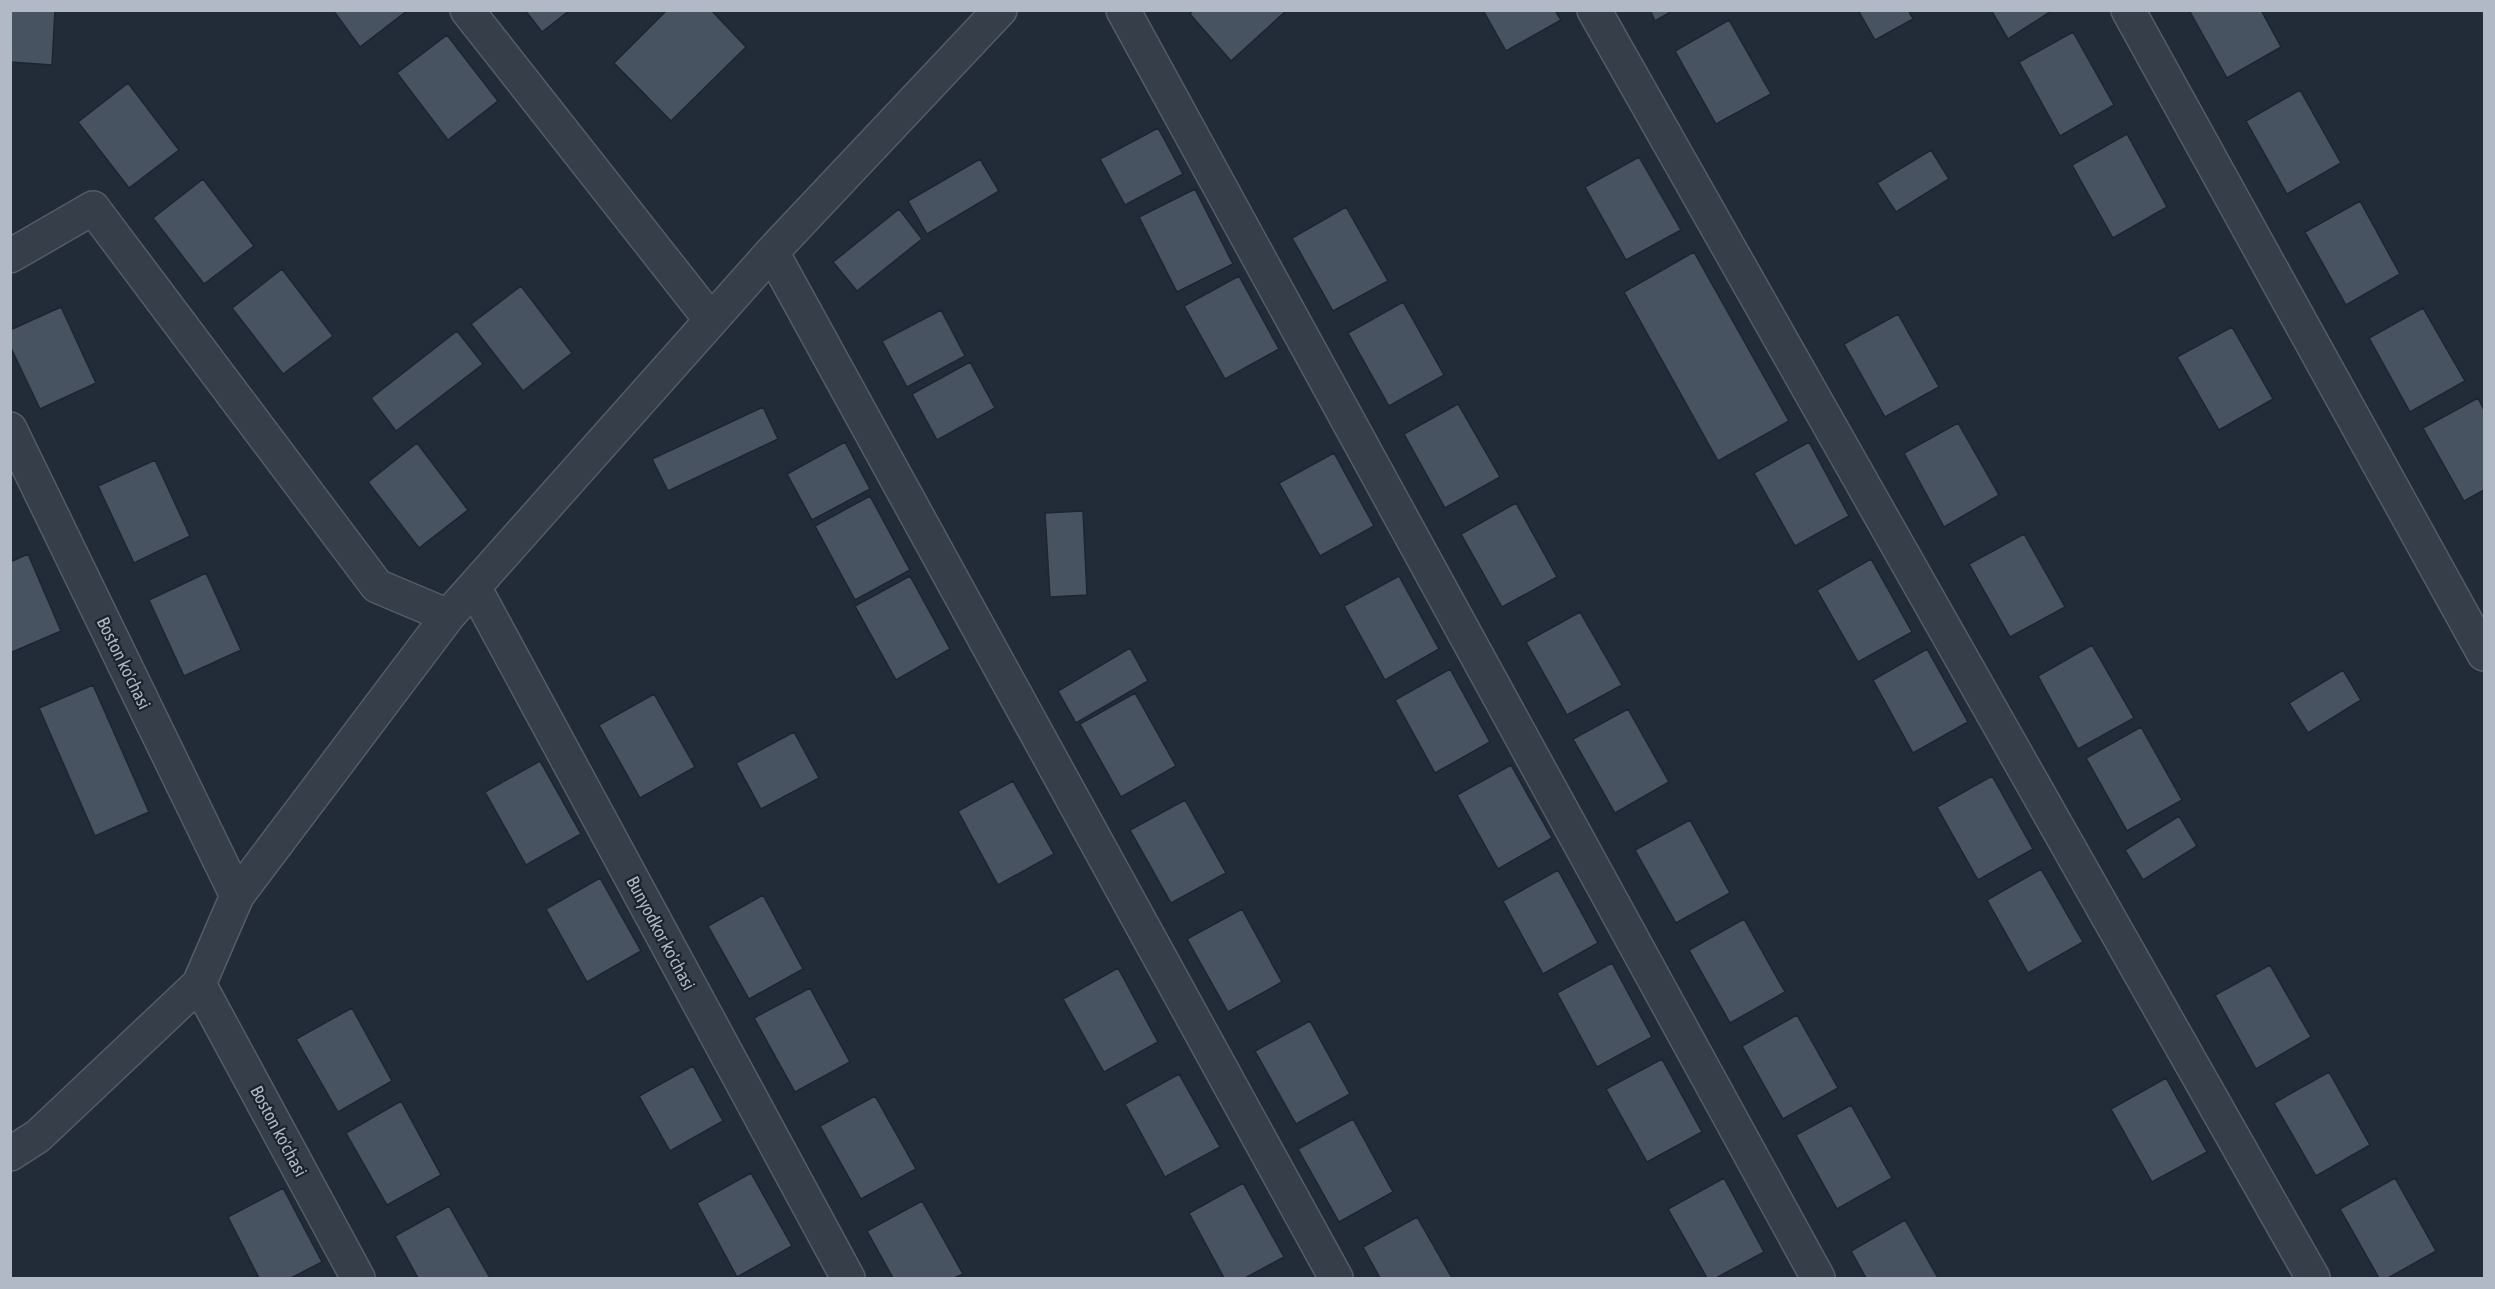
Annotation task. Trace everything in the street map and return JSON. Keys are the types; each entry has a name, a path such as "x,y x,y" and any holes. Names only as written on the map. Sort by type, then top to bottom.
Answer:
{"street":[{"path":"467,10 711,320"},
{"path":"10,1154 38,1136 199,984 237,896 448,616 772,252 1000,10"},
{"path":"1123,10 1818,1278"},
{"path":"1594,10 2313,1278"},
{"path":"2127,10 2484,654"},
{"path":"10,256 93,208 377,586 448,616"},
{"path":"772,252 1336,1278"},
{"name":"Boston ko'chasi","path":"10,429 237,896"},
{"name":"Bunyodkor ko'chasi","path":"474,587 848,1278"},
{"name":"Boston ko'chasi","path":"199,984 358,1278"}],"building":[{"path":"10,10 55,10 52,65 10,62"},
{"path":"333,10 408,10 360,47"},
{"path":"525,10 570,10 542,32"},
{"path":"667,10 711,10 746,47 671,121 614,63"},
{"path":"1193,10 1287,10 1231,61 1190,14"},
{"path":"1483,10 1555,10 1561,20 1506,51"},
{"path":"1650,10 1674,10 1655,21"},
{"path":"1858,10 1908,10 1913,19 1875,40"},
{"path":"1991,10 2053,10 2008,39"},
{"path":"2189,10 2261,10 2281,47 2227,78"},
{"path":"1729,20 1771,94 1716,124 1675,51"},
{"path":"2073,32 2114,105 2060,136 2019,62"},
{"path":"447,35 498,101 448,140 397,73"},
{"path":"128,83 179,150 129,188 78,122"},
{"path":"2300,90 2341,163 2287,194 2246,121"},
{"path":"1158,128 1183,174 1125,205 1100,159"},
{"path":"2127,134 2167,207 2113,238 2072,165"},
{"path":"1931,150 1949,179 1896,212 1877,183"},
{"path":"1639,157 1681,230 1626,260 1585,187"},
{"path":"980,159 999,191 927,234 908,201"},
{"path":"203,179 254,246 204,284 153,218"},
{"path":"1195,189 1233,264 1177,292 1139,217"},
{"path":"2360,201 2400,274 2346,305 2305,232"},
{"path":"1346,207 1388,281 1333,311 1292,238"},
{"path":"899,209 922,239 857,291 833,262"},
{"path":"1694,252 1789,421 1718,461 1624,292"},
{"path":"282,269 333,336 283,374 232,308"},
{"path":"1239,276 1279,349 1225,379 1184,306"},
{"path":"521,286 572,353 523,391 471,324"},
{"path":"1403,302 1444,375 1389,406 1348,333"},
{"path":"61,307 96,383 40,409 10,346 10,330"},
{"path":"2423,308 2465,381 2410,412 2369,338"},
{"path":"941,310 965,356 907,387 882,341"},
{"path":"1898,314 1939,387 1885,417 1844,344"},
{"path":"2232,327 2273,399 2219,430 2177,357"},
{"path":"457,331 483,364 396,431 371,398"},
{"path":"970,362 995,408 937,440 912,394"},
{"path":"2478,398 2484,410 2484,490 2464,501 2423,428"},
{"path":"1458,404 1500,477 1445,508 1404,434"},
{"path":"763,407 778,439 668,491 652,459"},
{"path":"1958,423 1999,495 1944,527 1904,453"},
{"path":"845,442 870,489 812,520 787,474"},
{"path":"1809,442 1849,516 1795,546 1754,473"},
{"path":"417,443 468,510 419,548 368,482"},
{"path":"1334,453 1374,526 1320,556 1279,483"},
{"path":"155,460 190,536 134,563 98,486"},
{"path":"870,496 910,570 855,600 815,526"},
{"path":"1516,503 1557,577 1502,607 1461,534"},
{"path":"1083,511 1087,595 1050,597 1045,513"},
{"path":"2024,534 2065,607 2010,637 1969,564"},
{"path":"28,554 61,631 10,653 10,562"},
{"path":"1871,559 1912,632 1858,662 1817,590"},
{"path":"206,573 241,650 184,676 149,600"},
{"path":"910,576 950,649 896,680 855,606"},
{"path":"1399,576 1439,649 1385,680 1344,606"},
{"path":"1580,612 1622,685 1567,715 1526,642"},
{"path":"2092,645 2134,718 2078,749 2038,676"},
{"path":"1130,648 1148,681 1076,723 1058,691"},
{"path":"1927,649 1968,722 1913,753 1873,680"},
{"path":"1450,669 1490,742 1435,773 1395,700"},
{"path":"2343,670 2361,700 2308,733 2289,703"},
{"path":"93,685 149,812 95,836 39,708"},
{"path":"1135,693 1176,766 1121,797 1080,724"},
{"path":"654,694 695,767 640,798 599,725"},
{"path":"1628,709 1669,782 1615,813 1573,739"},
{"path":"2141,727 2182,800 2127,831 2086,758"},
{"path":"794,732 819,778 761,809 736,763"},
{"path":"540,761 581,834 526,865 485,792"},
{"path":"1511,765 1552,838 1498,869 1457,795"},
{"path":"1992,776 2033,849 1978,880 1937,807"},
{"path":"1013,781 1054,854 998,885 958,811"},
{"path":"1185,800 1226,873 1171,903 1130,830"},
{"path":"2179,816 2197,846 2143,880 2125,850"},
{"path":"1690,820 1730,893 1676,923 1635,850"},
{"path":"2041,869 2083,942 2028,973 1987,900"},
{"path":"1558,870 1598,943 1543,974 1503,901"},
{"path":"600,878 641,951 587,982 546,909"},
{"path":"763,895 803,969 749,999 708,926"},
{"path":"1242,909 1282,982 1228,1012 1187,939"},
{"path":"1744,919 1785,992 1730,1023 1689,950"},
{"path":"1612,963 1652,1037 1597,1067 1557,993"},
{"path":"2270,965 2311,1037 2256,1069 2215,995"},
{"path":"1118,968 1158,1042 1104,1072 1063,999"},
{"path":"810,988 850,1062 795,1092 754,1018"},
{"path":"352,1008 392,1081 338,1112 296,1039"},
{"path":"1797,1015 1838,1088 1783,1119 1742,1046"},
{"path":"1310,1021 1350,1094 1296,1124 1255,1051"},
{"path":"1662,1059 1702,1132 1647,1162 1606,1089"},
{"path":"693,1066 723,1121 670,1151 639,1096"},
{"path":"2329,1072 2370,1145 2316,1176 2274,1103"},
{"path":"1179,1074 1220,1147 1165,1177 1125,1104"},
{"path":"2166,1078 2207,1152 2152,1182 2111,1109"},
{"path":"875,1096 916,1169 861,1199 820,1126"},
{"path":"401,1101 441,1175 387,1205 346,1133"},
{"path":"1851,1105 1892,1178 1837,1209 1796,1135"},
{"path":"1353,1119 1393,1192 1339,1222 1298,1149"},
{"path":"751,1173 792,1246 737,1277 697,1203"},
{"path":"1724,1178 1764,1252 1716,1278 1707,1278 1668,1209"},
{"path":"2395,1178 2436,1251 2388,1278 2379,1278 2340,1209"},
{"path":"1243,1183 1284,1257 1245,1278 1224,1278 1189,1213"},
{"path":"283,1188 322,1262 291,1278 259,1278 228,1217"},
{"path":"922,1201 963,1274 954,1278 893,1278 867,1231"},
{"path":"449,1206 490,1278 418,1278 395,1236"},
{"path":"1417,1217 1452,1278 1380,1278 1363,1247"},
{"path":"1905,1220 1938,1278 1866,1278 1851,1251"}]}
